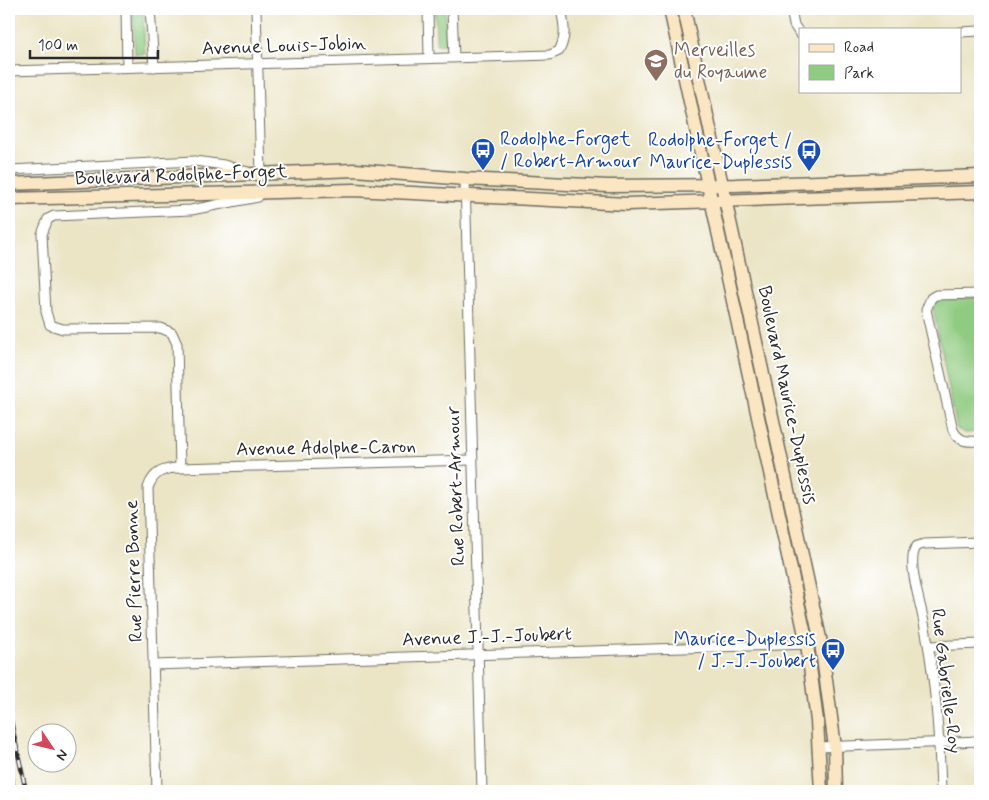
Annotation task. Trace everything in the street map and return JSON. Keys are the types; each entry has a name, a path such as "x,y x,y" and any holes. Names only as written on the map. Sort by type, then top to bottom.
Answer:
{"street":[{"path":"126,9 127,68"},
{"path":"150,9 154,67"},
{"path":"256,9 258,64 257,174"},
{"path":"428,9 429,57"},
{"path":"452,9 454,57"},
{"name":"Avenue Louis-Jobin","path":"9,71 429,57 550,55 560,51 564,41 565,29 561,9"},
{"name":"Boulevard Maurice-Duplessis","path":"670,9 807,644 820,747 821,791"},
{"name":"Boulevard Maurice-Duplessis","path":"684,9 821,643 834,747 836,791"},
{"path":"791,9 794,25 799,32"},
{"path":"962,32 980,31"},
{"name":"Boulevard Rodolphe-Forget","path":"9,170 195,161 224,165 257,174"},
{"path":"354,190 355,170"},
{"name":"Boulevard Rodolphe-Forget","path":"9,184 355,170 465,179 608,186 723,185 980,176"},
{"name":"Rue Robert-Armour","path":"465,179 482,791"},
{"name":"Boulevard Rodolphe-Forget","path":"9,199 354,190 627,204 980,192"},
{"path":"180,468 177,344 172,333 167,329 63,329 50,325 46,312 42,234 48,219 62,215 191,210 283,191"},
{"path":"980,294 936,295 931,298 926,310 953,430 956,437 964,442 980,441"},
{"name":"Avenue Adolphe-Caron","path":"180,468 472,460"},
{"name":"Rue Pierre Bonne","path":"157,791 148,488 154,474 168,468 180,468"},
{"name":"Rue Gabrielle-Roy","path":"941,791 939,742 929,646 914,578 912,556 917,546 924,544 980,542"},
{"name":"Avenue J.-J.-Joubert","path":"154,665 821,643"},
{"path":"929,646 980,644"},
{"path":"820,747 980,741"}],"green space":[{"path":"133,9 143,9 145,54 135,54"},
{"path":"435,9 445,9 447,44 436,45"},
{"path":"980,297 980,432 965,433 957,429 932,304 938,300"}],"railway":[{"path":"9,712 26,791"},
{"path":"9,766 14,791"}],"place":[{"name":"Merveilles du Royaume","path":"656,82"},
{"name":"Rodolphe-Forget / Robert-Armour","path":"483,171"},
{"name":"Rodolphe-Forget / Maurice-Duplessis","path":"809,172"},
{"name":"Maurice-Duplessis / J.-J.-Joubert","path":"833,671"}]}
